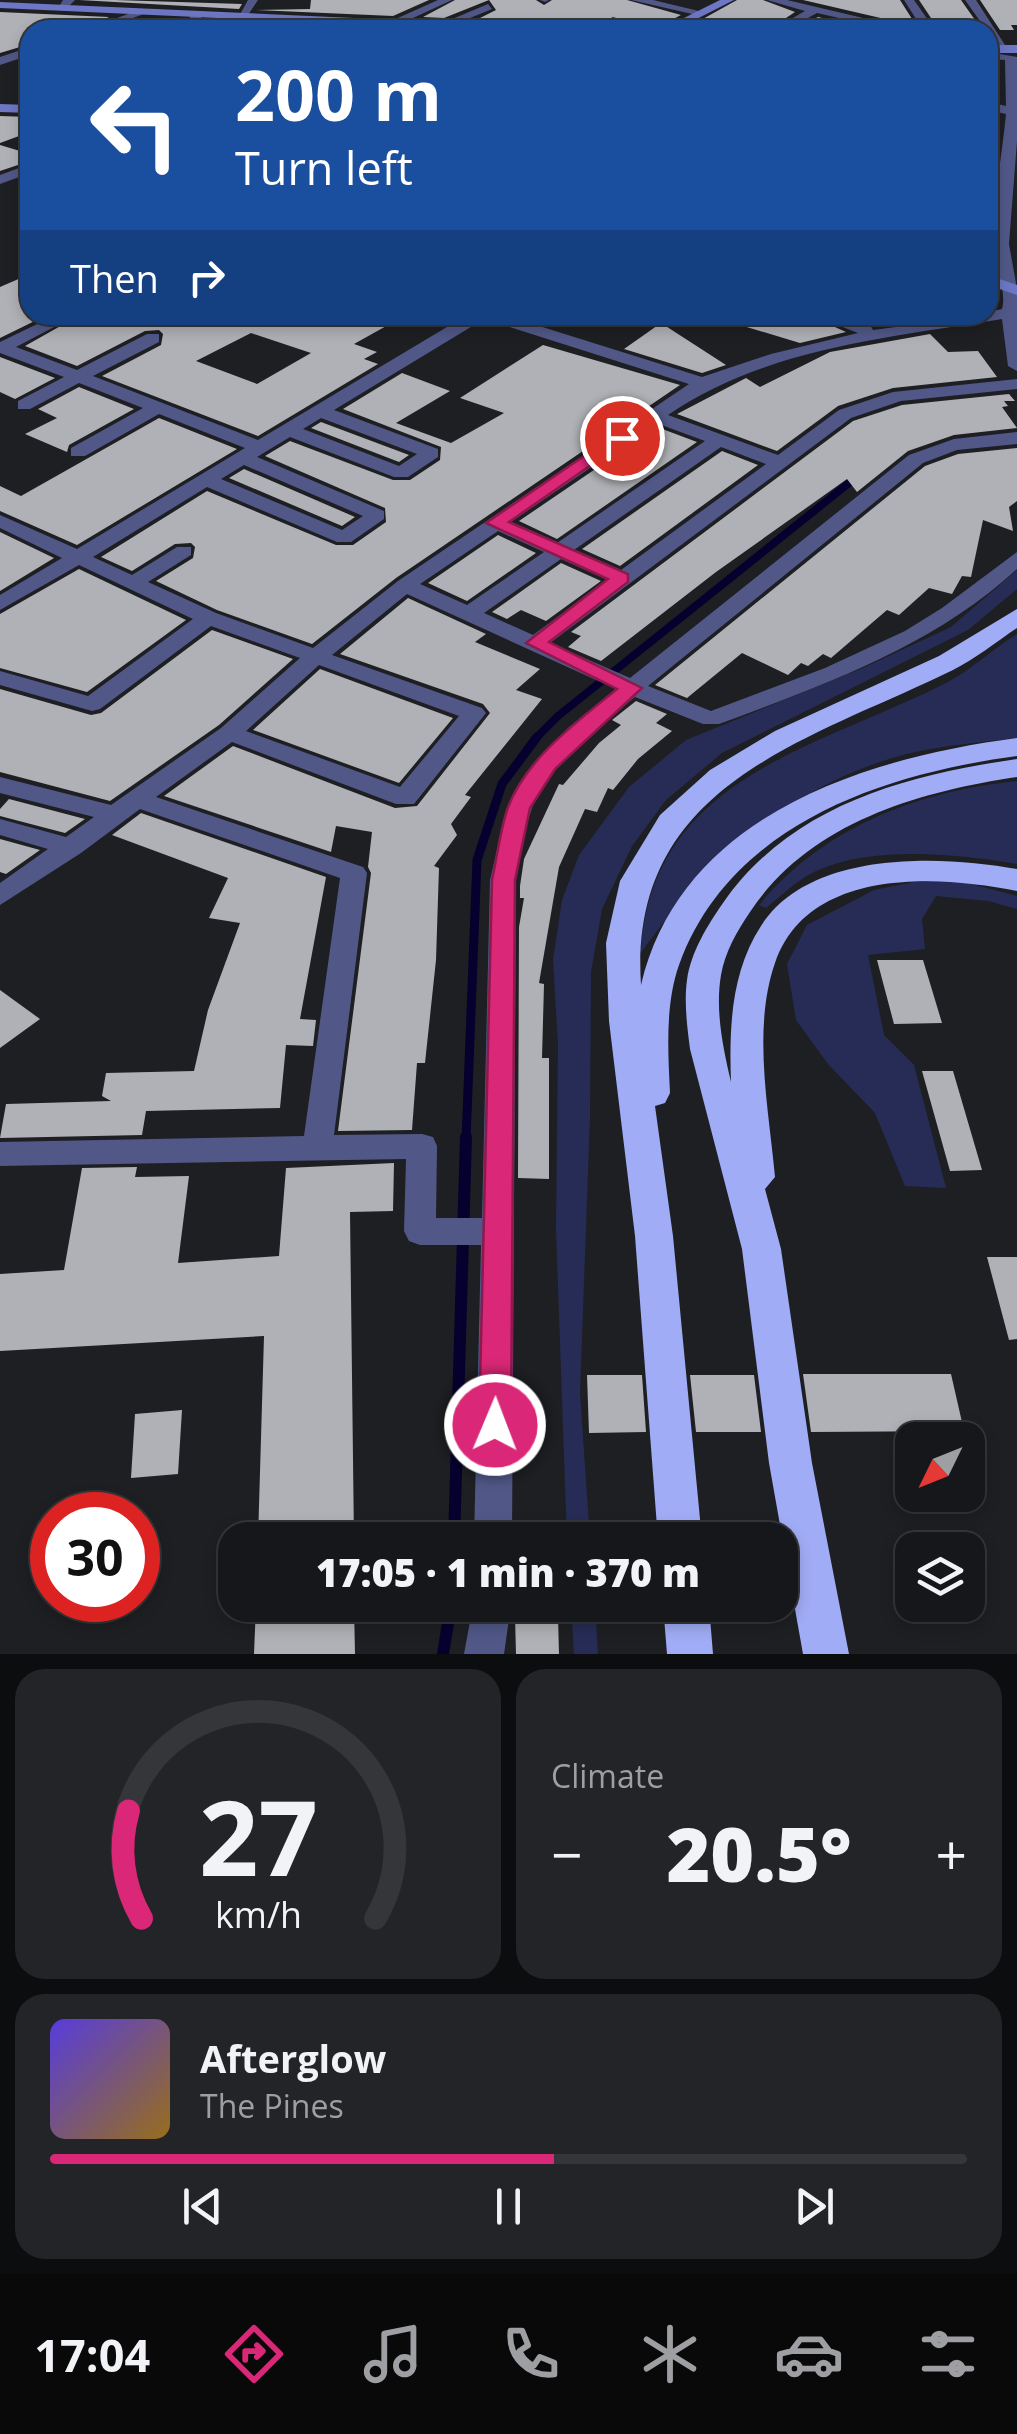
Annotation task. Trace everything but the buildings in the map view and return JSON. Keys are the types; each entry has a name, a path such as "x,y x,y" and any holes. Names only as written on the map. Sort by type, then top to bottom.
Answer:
{"highway":[{"path":"678,1522 654,1236 626,1021 622,944 626,912 651,851 692,799 752,756 948,662 1017,617"},
{"path":"654,1236 651,1028 656,992 677,933 713,881 759,836 815,801 913,764 1017,748"},
{"path":"758,1234 713,1068 703,1012 708,958 735,906 772,864 857,809 924,784 1017,768"},
{"path":"826,1654 813,1600 758,1234 750,1023 758,962 768,940 790,916 818,896 868,874 930,868 1017,880"},
{"path":"813,1600 816,1654"},
{"path":"680,1654 683,1622"},
{"path":"687,1622 690,1654"}],"street":[{"path":"242,16 253,0"},
{"path":"401,20 447,0"},
{"path":"636,0 701,13"},
{"path":"692,0 724,2"},
{"path":"772,0 861,20"},
{"path":"687,20 724,2"},
{"path":"0,5 65,4 143,12 329,20"},
{"path":"456,20 488,7"},
{"path":"796,20 814,10"},
{"path":"119,20 143,12"},
{"path":"193,14 198,20"},
{"path":"998,50 1011,57 1013,111 1005,133 1010,159 1006,214 998,233"},
{"path":"0,62 15,68"},
{"path":"998,108 1013,111"},
{"path":"998,156 1010,159"},
{"path":"998,184 1006,186"},
{"path":"998,212 1006,214"},
{"path":"998,252 1013,288 1009,313 1017,366"},
{"path":"998,314 1009,313"},
{"path":"1,341 22,338 49,325"},
{"path":"0,604 463,325"},
{"path":"519,325 703,382"},
{"path":"847,325 866,332"},
{"path":"866,332 872,325"},
{"path":"0,896 229,734 405,585 703,382 866,332 919,325"},
{"path":"24,406 153,338"},
{"path":"1,341 160,407 377,515 344,538 204,479"},
{"path":"536,643 845,414 869,404 937,390 1017,384"},
{"path":"78,452 160,407"},
{"path":"290,430 402,474 431,454 319,412"},
{"path":"654,416 779,462"},
{"path":"493,1522 504,880 519,808 547,764 576,733 916,459 954,445 1017,438"},
{"path":"469,613 719,440"},
{"path":"0,521 208,618 313,659 474,713 405,798 229,734"},
{"path":"496,523 622,578"},
{"path":"133,583 184,551"},
{"path":"405,585 710,719 906,638 974,598 1017,558"},
{"path":"0,678 92,704 208,618"},
{"path":"0,785 126,807 354,872 317,1149"},
{"path":"0,827 72,847"},
{"path":"0,1154 422,1146 420,1231 499,1232"},
{"path":"484,1654 489,1622"}],"shaded area":[{"path":"1017,570 1017,589 968,630 722,753 666,800 632,846 602,909 591,972 580,1393 589,1522 566,1522 556,1230 558,1044 553,960 562,900 579,855 629,787 686,740 863,668 951,627"},
{"path":"1017,634 1017,738 889,759 815,790 781,811 719,861 641,953 652,893 675,845 708,807 750,776 797,750 948,682"},
{"path":"1017,781 1017,864 942,855 863,858 816,871 766,908 759,905 813,854 875,818 944,794"},
{"path":"914,882 964,882 1017,896 1017,909 988,901 936,896 922,919 925,949 868,955 884,1035 914,1065 946,1188 905,1186 875,1113 828,1064 796,1020 787,964 807,925 874,890"},
{"path":"572,1622 596,1622 598,1654 574,1654"}],"waterway":[{"path":"537,737 558,716 859,475"},
{"path":"466,1140 477,860 502,784 537,737"},
{"path":"455,1522 466,1137"},
{"path":"443,1654 448,1622"}],"route":[{"path":"495,1425 504,880 519,808 547,764 576,733 632,688 536,643 622,578 496,523 622,438"}]}
